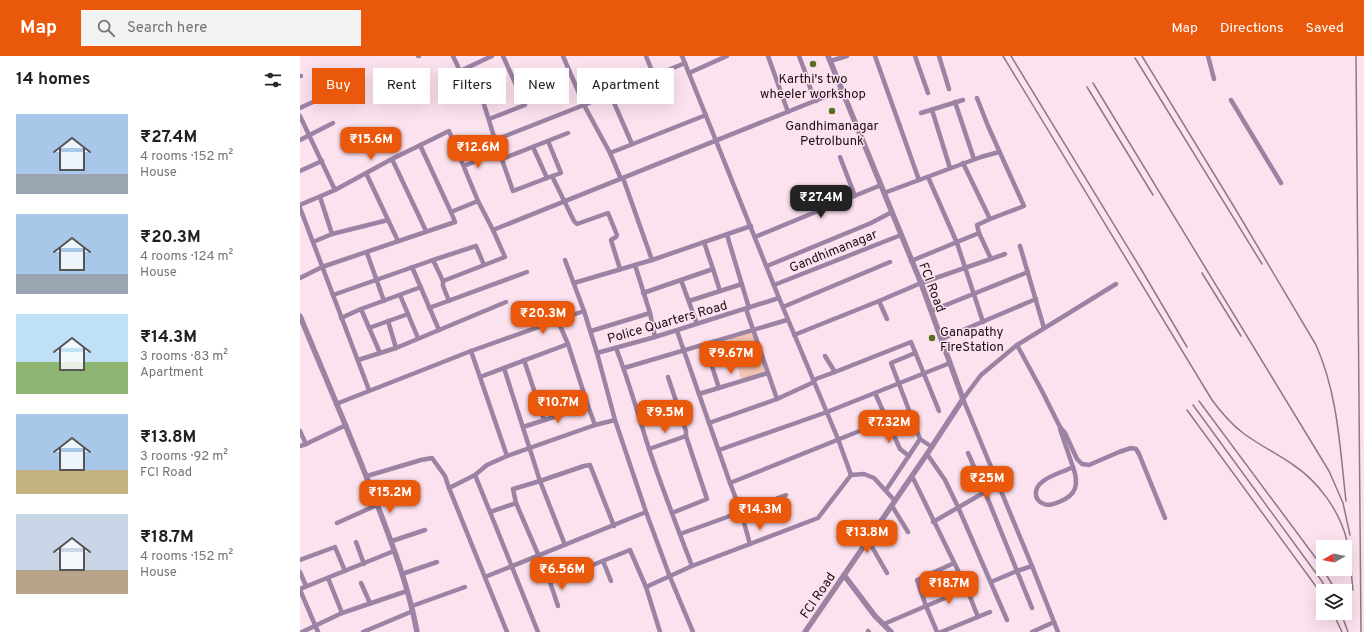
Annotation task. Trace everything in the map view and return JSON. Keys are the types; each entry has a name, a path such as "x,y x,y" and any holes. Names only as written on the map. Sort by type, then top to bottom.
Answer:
{"street":[{"path":"453,56 460,71 492,56"},
{"path":"488,119 525,105 502,56"},
{"path":"563,56 584,105 610,153 622,179 652,260"},
{"path":"646,56 651,68"},
{"path":"682,56 717,140 782,307 838,439 851,475"},
{"path":"689,73 727,56"},
{"path":"768,56 788,112"},
{"path":"799,56 812,94 816,101"},
{"path":"829,58 847,56"},
{"path":"875,56 919,180"},
{"path":"915,56 928,93"},
{"path":"939,56 949,89"},
{"path":"1208,56 1214,79"},
{"name":"FCI Road","path":"805,632 932,447 963,399 921,283 829,58"},
{"path":"673,68 685,63"},
{"path":"493,230 842,90"},
{"path":"977,98 999,152 1024,206 977,225 990,258"},
{"path":"921,113 963,100"},
{"path":"1231,100 1281,183"},
{"path":"300,108 312,102"},
{"path":"955,102 974,159"},
{"path":"484,104 513,191 561,173 548,140"},
{"path":"614,104 632,144"},
{"path":"495,140 584,105"},
{"path":"932,110 950,168"},
{"path":"610,153 706,115"},
{"path":"300,116 335,190"},
{"path":"300,140 333,123"},
{"path":"369,390 300,206 335,190 392,159 449,131 504,257 443,281"},
{"path":"502,159 568,133"},
{"path":"300,278 322,267 455,222 420,146"},
{"path":"533,147 577,224 608,213 616,235 616,237 611,240 620,269"},
{"path":"884,193 974,159 999,152"},
{"path":"464,166 486,157"},
{"path":"840,157 855,196"},
{"path":"392,159 426,231"},
{"path":"300,172 322,161"},
{"path":"963,163 990,219"},
{"path":"366,173 398,241"},
{"path":"928,176 957,243 983,322"},
{"path":"755,237 880,185"},
{"path":"320,197 332,234"},
{"path":"451,212 478,200"},
{"path":"767,266 871,223 892,212"},
{"path":"313,242 332,234 388,220"},
{"path":"574,283 652,260 751,226"},
{"path":"911,261 979,233"},
{"path":"727,234 742,284 747,308 777,399"},
{"name":"Gandhimanagar","path":"774,285 901,235"},
{"path":"704,242 720,291"},
{"path":"333,295 476,246 484,266"},
{"path":"1020,246 1044,328"},
{"path":"367,253 384,301"},
{"path":"794,335 921,283 1005,254"},
{"path":"433,260 443,281 443,286 449,301"},
{"path":"566,260 591,331 597,353"},
{"path":"782,307 890,262"},
{"path":"635,265 650,313 655,338"},
{"path":"412,267 439,330"},
{"path":"644,293 713,269"},
{"path":"430,308 527,272"},
{"path":"931,311 1028,272"},
{"path":"681,280 697,324"},
{"path":"689,301 742,284"},
{"path":"1058,632 963,399 981,375 1017,345 1116,284"},
{"path":"341,318 360,309 421,287"},
{"path":"400,295 418,338"},
{"name":"Police Quarters Road","path":"693,632 670,577 646,512 615,420 597,353 655,338 779,298"},
{"path":"942,339 1036,299"},
{"path":"879,300 887,319"},
{"path":"358,360 396,348 506,302"},
{"path":"360,309 380,353"},
{"path":"336,404 471,351 584,311"},
{"path":"591,331 650,313"},
{"path":"369,328 408,314"},
{"path":"300,316 346,425 392,541 413,608 417,632"},
{"path":"624,368 788,320"},
{"path":"388,321 396,348"},
{"path":"558,321 568,344 595,425"},
{"path":"677,331 741,512 750,544"},
{"path":"710,423 777,399 813,381 911,342 939,411"},
{"path":"480,377 568,344"},
{"path":"705,345 719,388"},
{"path":"1017,345 1060,427 1073,467 1076,480 1076,488 1069,497 1050,505 1039,501 1036,497 1037,486 1043,480 1073,467"},
{"path":"616,348 624,368 649,449 692,566"},
{"path":"471,351 507,456"},
{"path":"915,353 891,363 900,383 920,440 932,447"},
{"path":"825,356 835,372"},
{"path":"524,360 544,420"},
{"path":"719,450 827,412 950,363"},
{"path":"504,368 531,448 540,481 565,545"},
{"path":"699,394 768,373"},
{"path":"668,377 686,431 686,436 706,500 672,513"},
{"path":"875,393 900,449 909,456"},
{"path":"639,414 677,402"},
{"path":"524,427 588,406"},
{"path":"449,488 475,475 486,465 507,456 595,425 615,420"},
{"path":"730,483 887,420"},
{"path":"300,446 346,425"},
{"path":"1060,427 1065,433 1077,459 1082,464 1086,465 1119,452 1132,448 1136,449 1165,518"},
{"path":"300,431 306,444"},
{"path":"649,449 686,436"},
{"path":"886,490 920,440"},
{"path":"968,453 1032,608"},
{"path":"927,454 945,480 1007,620"},
{"path":"366,476 432,458 445,476 507,632"},
{"path":"558,606 539,555 516,503 513,489 590,465 614,526"},
{"path":"646,587 692,566 818,518 851,475 864,474 874,478 886,490 908,532"},
{"path":"475,475 538,632"},
{"path":"912,476 933,522 967,589 978,617"},
{"path":"933,522 985,492"},
{"path":"680,534 786,495"},
{"path":"490,512 516,503"},
{"path":"337,523 377,505"},
{"path":"485,578 511,566 646,512"},
{"path":"392,541 425,530"},
{"path":"868,540 887,573"},
{"path":"356,542 364,564"},
{"path":"300,560 335,547 345,571"},
{"path":"550,582 630,550 646,587 660,632"},
{"path":"317,629 300,590 306,586 394,551"},
{"path":"603,561 611,581"},
{"path":"402,574 437,562"},
{"path":"937,632 917,580 954,563"},
{"path":"991,582 1032,566"},
{"path":"300,572 306,586"},
{"path":"844,575 875,616 891,632"},
{"path":"328,578 342,613"},
{"path":"361,583 370,603"},
{"path":"363,632 413,608 465,588"},
{"path":"884,624 967,589"},
{"path":"302,632 317,629 342,613 407,591"},
{"path":"941,632 990,612"},
{"path":"1032,632 1054,622"}],"shaded area":[{"path":"753,332 766,372 741,379 729,339"}],"railway":[{"path":"1003,56 1212,400 1226,418 1255,441 1302,471 1327,498 1344,530 1350,559 1353,590"},
{"path":"1011,56 1187,347"},
{"path":"1142,56 1316,345 1334,402 1346,501"},
{"path":"1356,56 1361,632"},
{"path":"1135,58 1262,264"},
{"path":"1093,83 1329,471 1343,503 1350,535"},
{"path":"1087,87 1153,195"},
{"path":"1202,273 1241,336"},
{"path":"1199,401 1318,561 1332,584"},
{"path":"1193,405 1324,584"},
{"path":"1187,410 1316,586"},
{"path":"1336,620 1342,632"},
{"path":"1344,620 1348,632"}],"place":[{"name":"Karthi's two wheeler workshop","path":"813,64"},
{"name":"Gandhimanagar Petrolbunk","path":"832,111"},
{"name":"Ganapathy FireStation","path":"932,338"}]}
